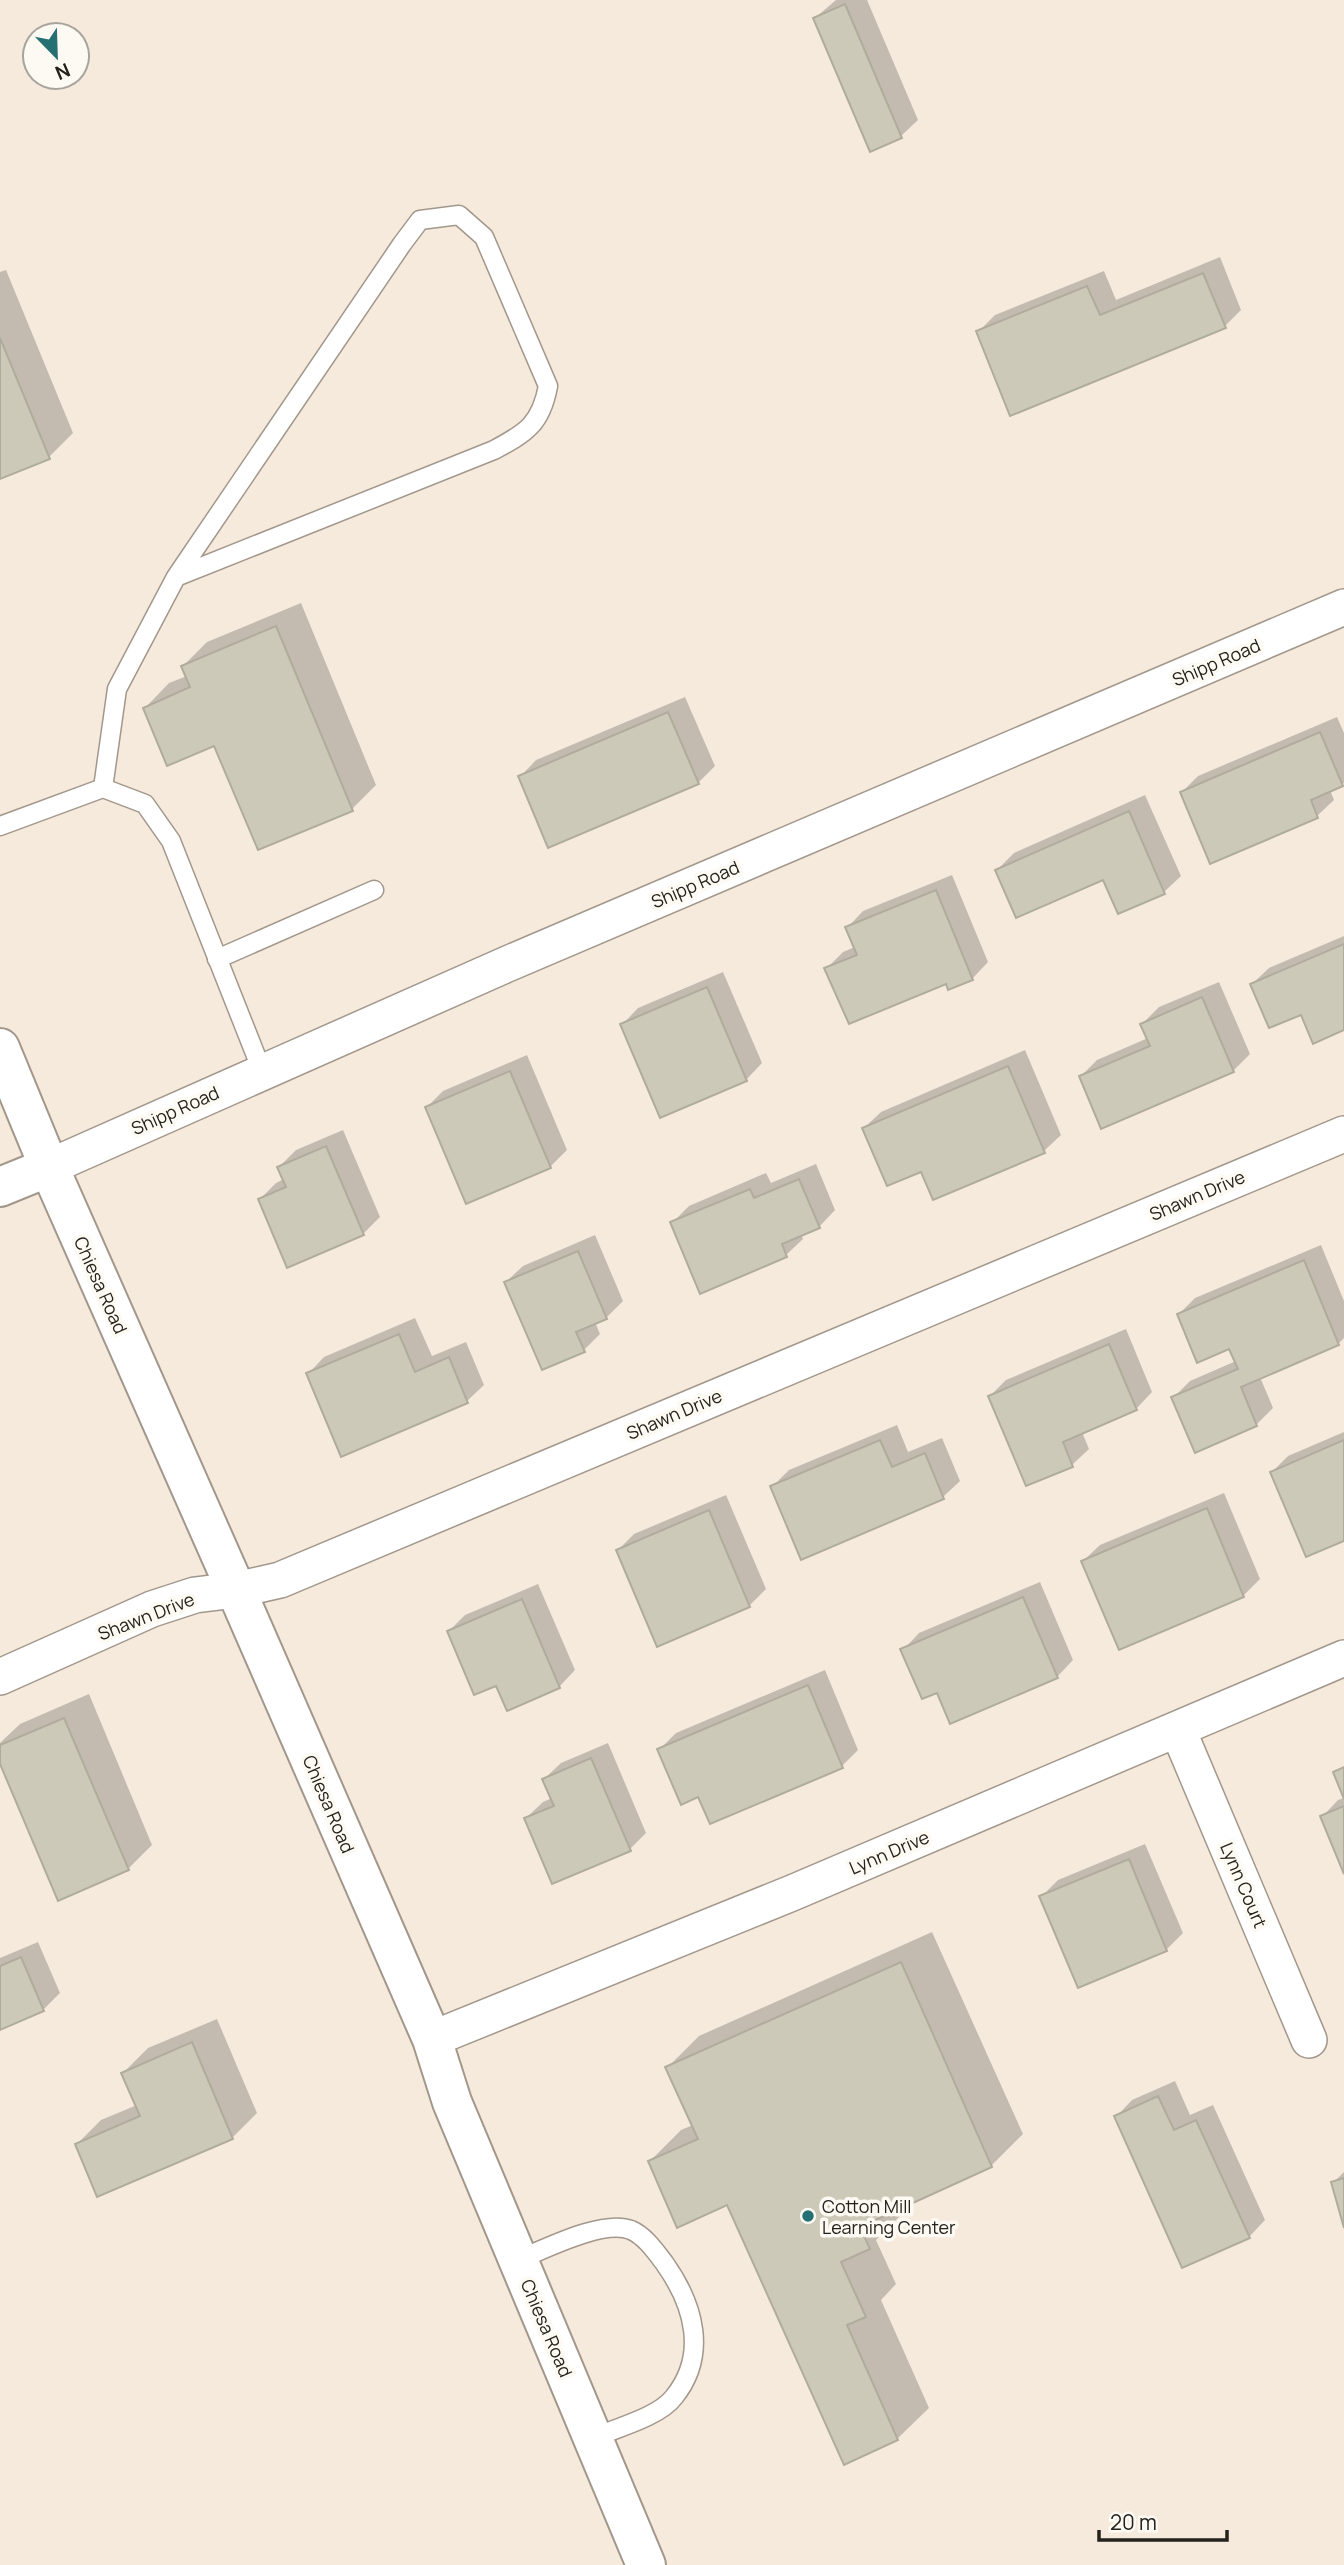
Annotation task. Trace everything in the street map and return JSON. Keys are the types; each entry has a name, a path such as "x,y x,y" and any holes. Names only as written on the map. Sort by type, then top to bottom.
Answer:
{"main road":[{"name":"Chiesa Road","path":"0,1048 49,1167 432,2039 452,2102 646,2565"},
{"path":"0,1187 49,1167"}],"street":[{"name":"Shipp Road","path":"49,1167 517,959 1344,607"},
{"name":"Shawn Drive","path":"0,1677 152,1609 195,1595 236,1590 280,1580 1344,1133"},
{"name":"Lynn Drive","path":"432,2039 792,1892 1344,1658"},
{"name":"Lynn Court","path":"1178,1730 1309,2040"}],"lane":[{"path":"103,788 117,689 176,577 401,244 421,220 459,215 484,237 548,386 544,407 528,432 494,450 176,577"},
{"path":"0,826 103,788 145,804 171,841 262,1071"},
{"path":"217,958 374,890"},
{"path":"518,2260 582,2234 608,2228 630,2230 652,2247 672,2274 688,2304 695,2340 689,2374 673,2400 649,2416 593,2438"}],"building":[{"path":"845,4 902,138 870,152 813,18"},
{"path":"1203,273 1226,328 1010,416 976,331 1087,286 1100,315"},
{"path":"0,338 50,459 0,479"},
{"path":"276,626 353,811 258,850 214,746 167,766 143,708 190,687 181,666"},
{"path":"668,712 699,784 548,848 518,776"},
{"path":"1320,732 1343,786 1311,800 1318,818 1210,864 1180,792"},
{"path":"1129,811 1165,894 1118,914 1103,880 1016,918 995,870"},
{"path":"936,890 973,980 948,990 946,984 849,1024 824,968 857,955 845,927"},
{"path":"1344,944 1344,1030 1313,1044 1301,1015 1269,1028 1250,984"},
{"path":"707,987 747,1081 660,1118 620,1024"},
{"path":"1202,997 1234,1072 1101,1129 1079,1076 1150,1046 1140,1024"},
{"path":"1008,1066 1045,1153 933,1200 921,1172 887,1186 862,1128"},
{"path":"510,1071 551,1168 466,1204 425,1107"},
{"path":"326,1146 364,1235 287,1268 258,1199 286,1187 277,1167"},
{"path":"799,1179 820,1228 782,1244 787,1257 700,1294 670,1222 750,1189 754,1198"},
{"path":"578,1251 607,1319 576,1332 585,1352 542,1370 504,1282"},
{"path":"1304,1260 1339,1345 1241,1387 1257,1426 1195,1453 1171,1397 1238,1369 1229,1349 1197,1363 1177,1314"},
{"path":"399,1334 415,1372 449,1357 468,1403 341,1457 306,1373"},
{"path":"1109,1344 1137,1410 1063,1442 1073,1467 1026,1486 988,1396"},
{"path":"880,1440 892,1467 925,1453 944,1499 801,1560 770,1486"},
{"path":"1344,1440 1344,1541 1306,1557 1270,1472"},
{"path":"1207,1508 1244,1597 1119,1650 1081,1561"},
{"path":"709,1510 750,1607 657,1647 616,1550"},
{"path":"1023,1597 1058,1678 950,1724 937,1693 922,1699 900,1649"},
{"path":"522,1599 560,1688 507,1711 496,1686 474,1695 447,1631"},
{"path":"808,1685 843,1768 710,1824 698,1797 681,1805 657,1749"},
{"path":"64,1718 129,1870 58,1901 0,1764 0,1745"},
{"path":"591,1758 631,1851 552,1884 524,1818 554,1806 542,1779"},
{"path":"1344,1767 1344,1799 1333,1772"},
{"path":"1344,1806 1344,1874 1320,1816"},
{"path":"1129,1859 1167,1951 1078,1988 1039,1896"},
{"path":"21,1957 44,2011 0,2030 0,1966"},
{"name":"Cotton Mill Learning Center","path":"901,1962 992,2167 860,2227 870,2249 841,2262 866,2317 847,2325 898,2440 844,2465 727,2205 677,2228 648,2161 698,2139 665,2067"},
{"path":"192,2042 233,2139 97,2197 75,2144 140,2116 121,2073"},
{"path":"1158,2096 1174,2130 1196,2120 1250,2238 1182,2268 1114,2116"},
{"path":"1344,2178 1344,2228 1331,2182"}],"place":[{"name":"Cotton Mill Learning Center","path":"808,2216"}]}
